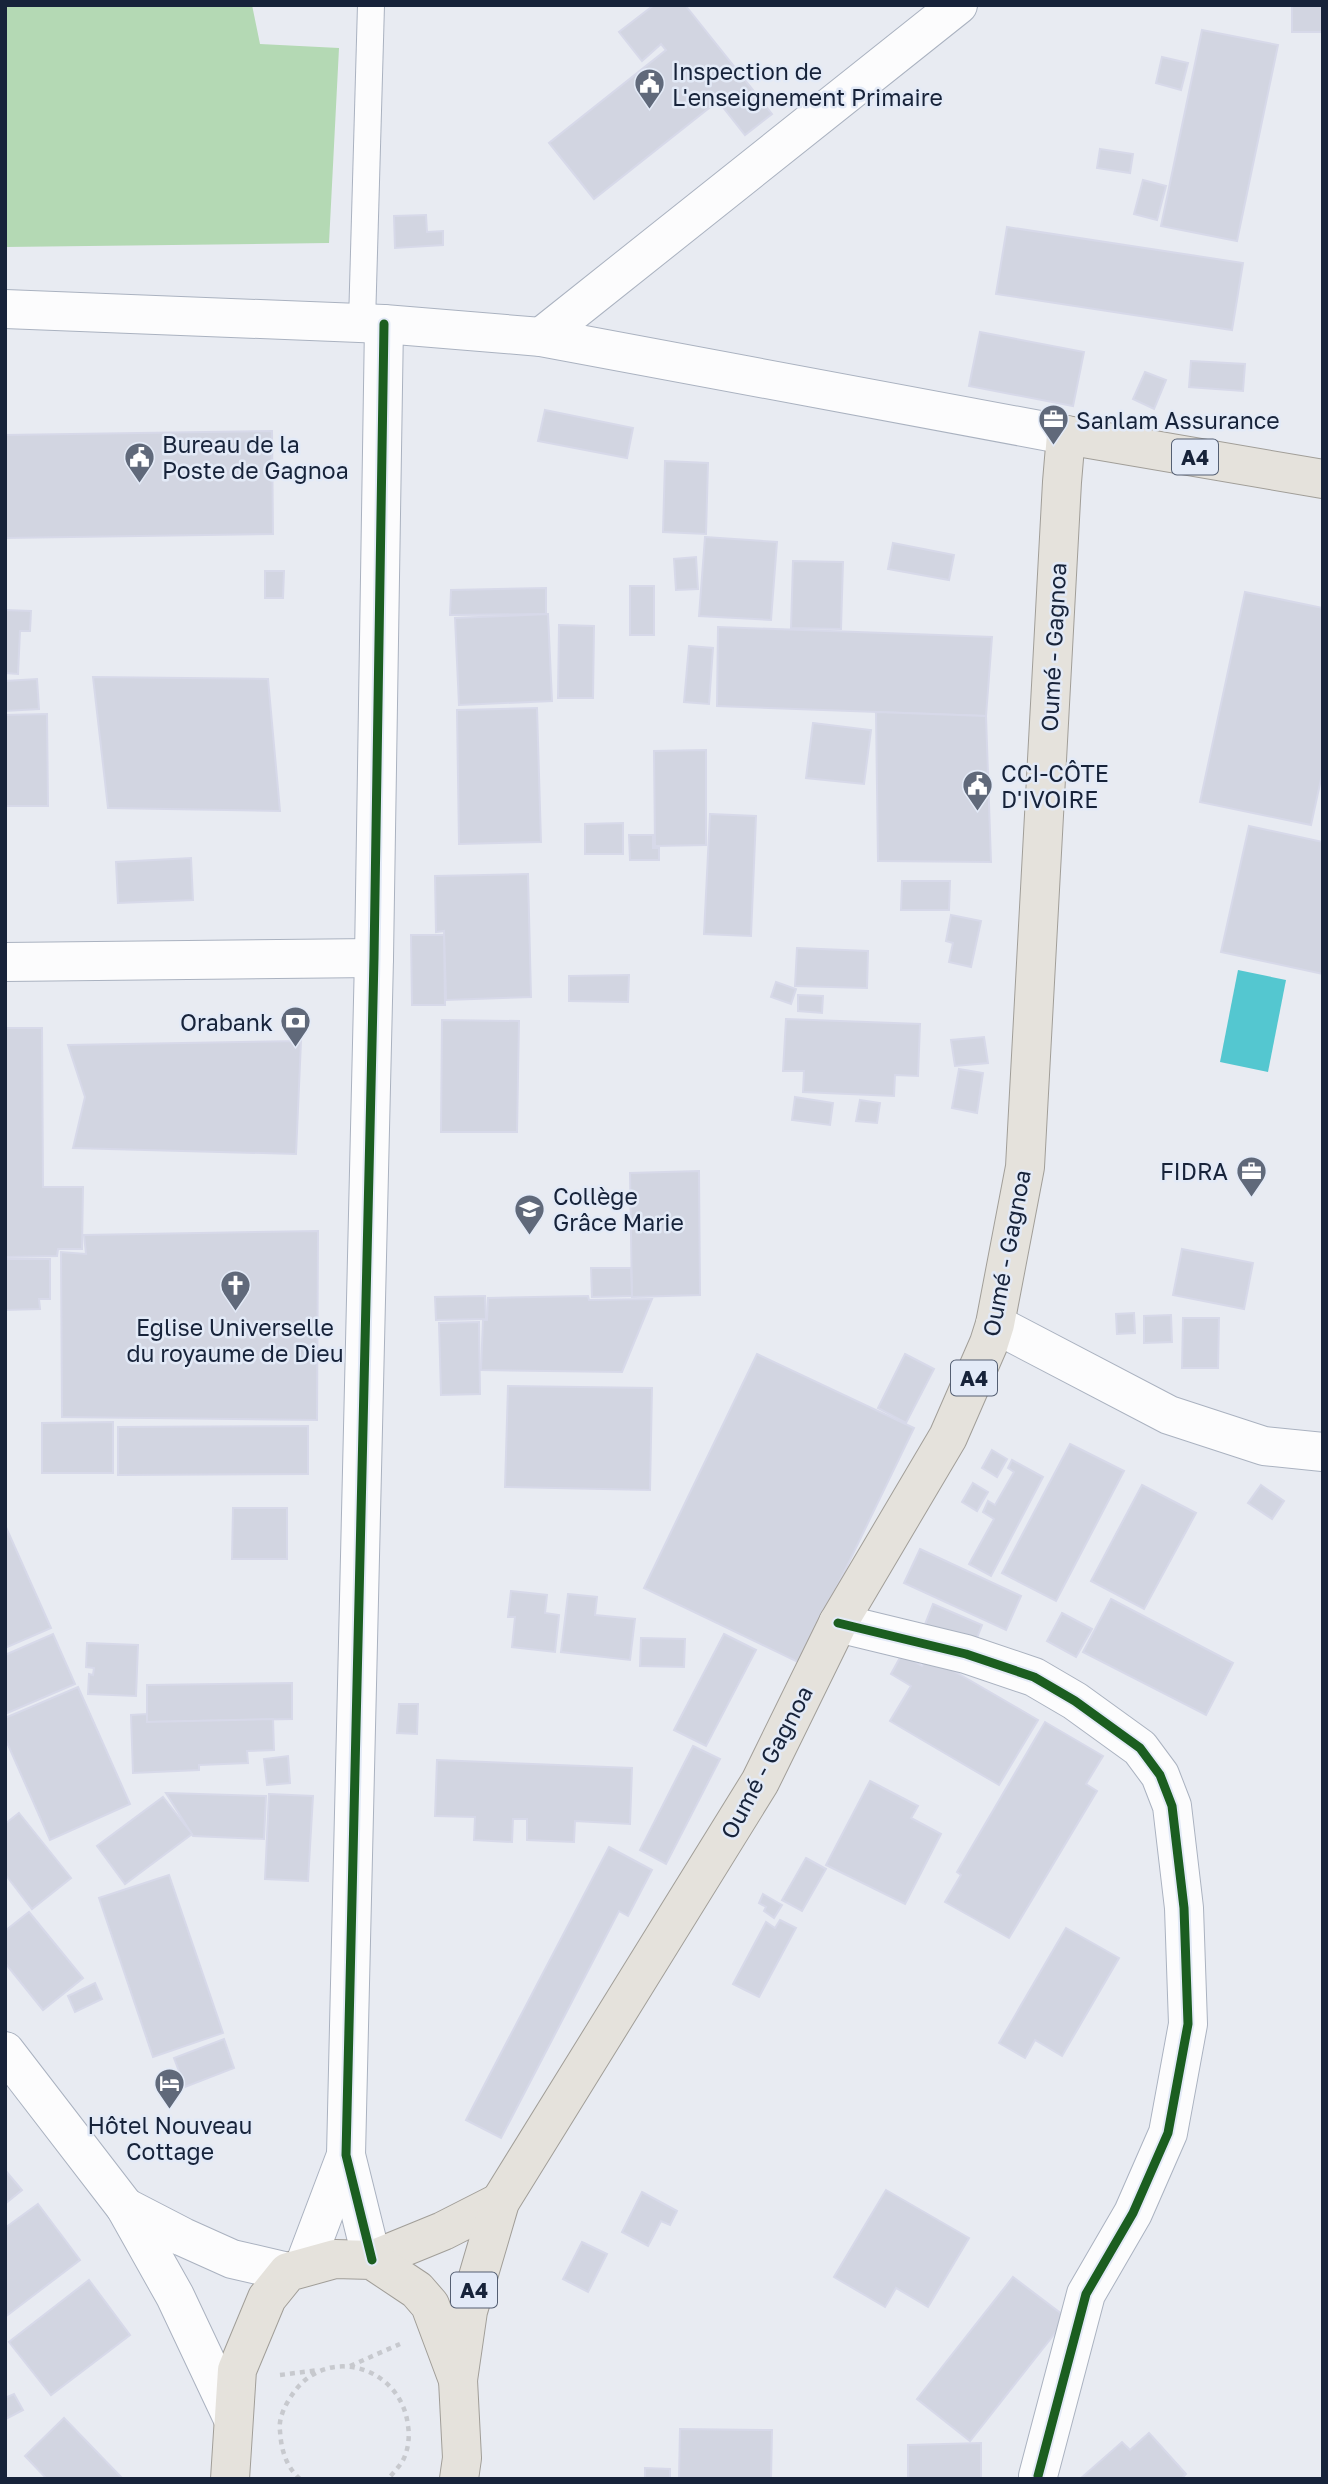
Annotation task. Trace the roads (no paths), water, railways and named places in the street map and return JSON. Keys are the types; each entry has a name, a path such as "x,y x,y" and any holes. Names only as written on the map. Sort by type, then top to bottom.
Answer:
{"main road":[{"name":"A4","path":"1066,436 1323,479"},
{"name":"Oumé - Gagnoa","path":"458,2381 468,2311 500,2202 760,1782 838,1623 947,1437 995,1324 1025,1167 1066,436"},
{"path":"230,2479 237,2370 267,2298 296,2269 335,2259 372,2260 443,2231 500,2202"},
{"path":"372,2260 417,2290 430,2305 458,2381 462,2472"}],"street":[{"path":"541,337 958,5"},
{"path":"5,309 373,323 541,337 1066,436"},
{"path":"372,2260 346,2155 374,958 373,323"},
{"path":"5,962 374,958"},
{"path":"995,1324 1169,1415 1264,1446 1323,1452"},
{"path":"838,1623 966,1654 1034,1677 1075,1701 1140,1748 1160,1775 1172,1806 1184,1908 1188,2024 1168,2133 1133,2213 1086,2294 1038,2476"},
{"path":"5,2051 125,2207 175,2297 233,2419"},
{"path":"125,2207 232,2259 296,2269 346,2155"}],"lane":[{"path":"371,5 373,323"}],"water":[{"path":"1238,970 1286,980 1268,1072 1220,1062"}],"place":[{"name":"Inspection de L'enseignement Primaire","path":"649,111"},
{"name":"Sanlam Assurance","path":"1053,447"},
{"name":"Bureau de la Poste de Gagnoa","path":"139,484"},
{"name":"CCI-CÔTE D'IVOIRE","path":"978,813"},
{"name":"Orabank","path":"296,1049"},
{"name":"FIDRA","path":"1251,1198"},
{"name":"Collège Grâce Marie","path":"530,1236"},
{"name":"Eglise Universelle du royaume de Dieu","path":"235,1313"},
{"name":"Hôtel Nouveau Cottage","path":"170,2111"}]}
